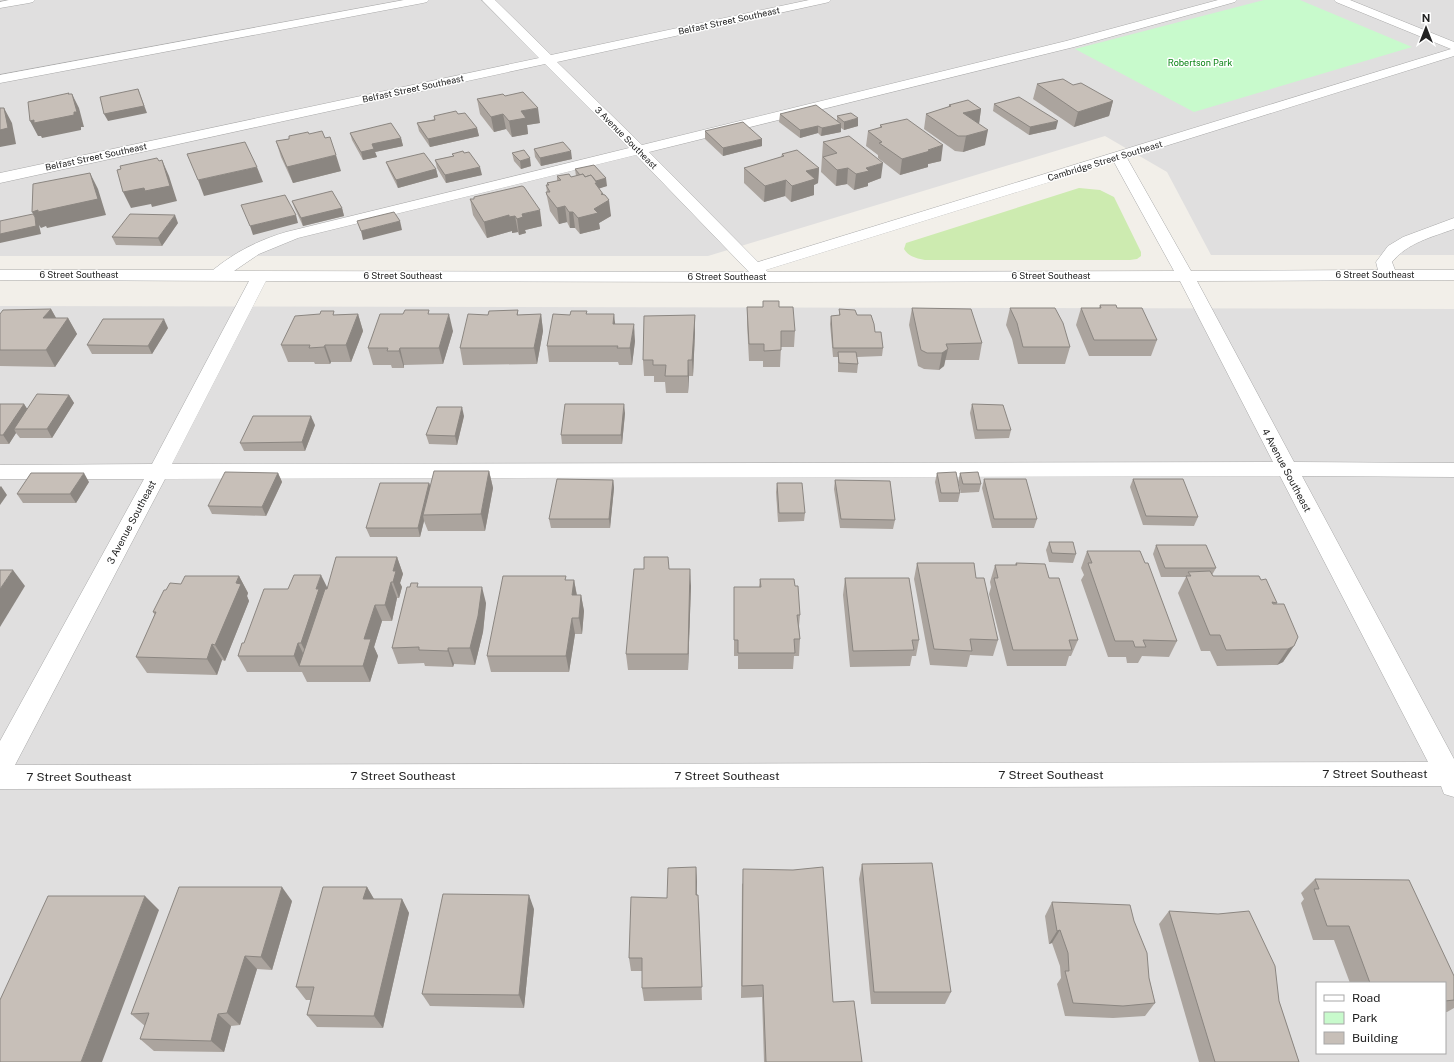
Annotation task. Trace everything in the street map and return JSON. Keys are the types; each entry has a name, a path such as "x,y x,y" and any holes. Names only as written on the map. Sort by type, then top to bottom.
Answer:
{"street":[{"path":"0,5 29,0"},
{"path":"0,79 423,0"},
{"name":"3 Avenue Southeast","path":"488,0 760,272"},
{"name":"Belfast Street Southeast","path":"0,178 825,0"},
{"path":"218,275 232,262 255,248 292,235 1070,44 1231,0"},
{"path":"1340,0 1454,46"},
{"name":"Cambridge Street Southeast","path":"760,272 1454,52"},
{"name":"4 Avenue Southeast","path":"1119,157 1185,275 1452,777"},
{"path":"1389,276 1384,262 1394,249 1409,240 1454,223"},
{"name":"6 Street Southeast","path":"0,275 260,276 760,272 1454,276"},
{"name":"3 Avenue Southeast","path":"0,767 159,470 260,276"},
{"path":"0,472 159,470 1454,470"},
{"name":"7 Street Southeast","path":"0,777 1452,777"}],"shaded area":[{"path":"0,0 1454,0 1454,255 1211,255 1167,172 1105,136 708,256 0,256"},
{"path":"0,306 1454,309 1454,1062 0,1062"}],"green space":[{"name":"Robertson Park","path":"1264,0 1300,0 1412,47 1194,112 1075,49"},
{"path":"1079,188 1100,190 1114,197 1141,252 1141,256 1137,259 1130,260 925,260 910,255 904,249 906,243"}],"building":[{"path":"1063,79 1073,85 1081,83 1113,101 1078,112 1037,84"},
{"path":"138,89 144,106 104,114 100,97"},
{"path":"523,92 538,108 521,111 526,118 509,121 503,114 491,117 477,99 503,94 505,96"},
{"path":"69,93 68,94 72,94 77,112 74,112 74,115 34,123 34,120 30,121 28,102"},
{"path":"1019,97 1058,121 1030,127 994,104"},
{"path":"968,100 981,109 963,113 988,130 966,136 958,136 926,114 951,106 949,105"},
{"path":"816,105 841,124 822,128 818,126 800,130 780,114"},
{"path":"0,108 4,108 8,128 0,130"},
{"path":"456,111 458,114 465,113 477,128 428,139 417,123 435,120 434,116"},
{"path":"851,113 858,118 844,122 837,116"},
{"path":"907,119 943,145 928,150 930,151 902,159 879,143 882,142 868,131 882,127 880,125"},
{"path":"743,122 762,139 723,148 705,131"},
{"path":"391,123 401,138 372,144 374,149 361,152 350,133"},
{"path":"322,131 325,138 330,137 336,155 287,167 276,141 289,139 289,136"},
{"path":"849,136 883,163 866,168 869,171 856,174 848,168 837,170 823,157 837,153 823,142"},
{"path":"245,142 257,167 198,180 187,154"},
{"path":"563,142 571,151 540,158 534,149"},
{"path":"524,150 530,158 520,161 512,153"},
{"path":"797,150 819,168 806,171 815,179 792,186 786,180 765,186 744,168 784,156 782,154"},
{"path":"463,151 464,153 469,152 480,167 445,175 435,160 454,156 452,154"},
{"path":"424,153 436,169 396,180 386,162"},
{"path":"157,158 159,161 162,160 170,186 145,191 144,188 123,192 117,170 121,169 120,166"},
{"path":"594,165 606,178 596,181 591,175 585,177 583,174 580,175 575,169"},
{"path":"90,173 98,199 32,212 33,184"},
{"path":"569,174 571,177 583,174 585,177 591,175 597,183 595,183 603,194 601,194 605,195 609,200 594,209 598,213 578,218 573,212 569,212 565,206 557,208 547,195 546,192 550,192 546,185 549,185 547,183 561,180 557,176"},
{"path":"522,186 540,210 522,214 523,217 517,219 515,216 509,217 509,215 484,222 470,199 474,199 474,197"},
{"path":"332,191 342,208 301,218 292,201"},
{"path":"285,195 296,215 250,226 241,205"},
{"path":"394,212 400,221 361,231 357,221"},
{"path":"33,214 35,217 36,226 0,234 0,221"},
{"path":"130,214 175,215 158,238 112,237"},
{"path":"763,301 779,301 779,307 793,307 795,331 781,331 781,350 764,351 764,344 749,344 747,307 763,307"},
{"path":"1100,305 1116,305 1117,308 1142,308 1157,340 1094,340 1081,308 1101,308"},
{"path":"912,308 971,309 982,343 946,344 948,349 942,353 927,353 921,350"},
{"path":"1010,308 1055,308 1063,323 1070,347 1023,347 1017,323"},
{"path":"51,309 43,318 68,318 46,350 0,350 0,314 3,310"},
{"path":"839,309 855,310 857,315 871,315 875,332 881,332 883,348 833,348 831,316 840,315"},
{"path":"405,310 429,310 428,314 449,314 439,348 400,348 399,351 387,351 388,348 368,348 380,314 403,314"},
{"path":"518,310 517,315 541,314 534,348 460,348 468,314 488,315 489,311"},
{"path":"321,311 334,311 333,315 358,314 346,345 325,345 324,347 309,348 310,345 281,345 295,316 320,314"},
{"path":"571,311 587,311 586,314 614,314 613,324 634,324 630,348 617,348 618,346 547,346 553,314 570,315"},
{"path":"695,315 692,360 688,360 688,376 665,376 666,365 653,365 653,360 643,360 644,316"},
{"path":"103,319 164,319 148,346 87,345"},
{"path":"838,352 856,352 858,364 839,363"},
{"path":"37,394 69,395 47,429 14,429"},
{"path":"0,404 24,404 3,435 0,435"},
{"path":"565,404 624,404 621,435 561,435"},
{"path":"972,404 1003,405 1011,430 977,430"},
{"path":"437,407 462,407 455,436 426,435"},
{"path":"253,416 311,416 302,442 240,443"},
{"path":"434,471 489,471 481,514 423,515"},
{"path":"225,472 278,473 262,507 208,506"},
{"path":"956,472 960,493 941,493 937,473"},
{"path":"978,472 981,484 963,484 960,473"},
{"path":"31,473 84,473 70,494 17,494"},
{"path":"557,479 613,480 609,519 549,519"},
{"path":"984,479 1026,479 1037,519 994,519"},
{"path":"1133,479 1183,479 1198,517 1146,516"},
{"path":"835,480 890,481 895,520 841,519"},
{"path":"380,483 429,483 418,528 366,528"},
{"path":"777,483 802,483 805,513 779,513"},
{"path":"1049,542 1073,542 1076,554 1052,553"},
{"path":"1156,545 1206,545 1216,568 1165,568"},
{"path":"1087,551 1140,551 1145,563 1148,563 1177,641 1143,640 1146,647 1135,647 1133,641 1115,641 1088,563 1092,563"},
{"path":"336,557 397,557 393,571 396,571 393,582 391,582 385,605 375,605 364,639 371,639 363,666 299,666 325,589 327,589"},
{"path":"644,557 668,557 669,569 690,569 688,654 626,654 634,569 644,569"},
{"path":"917,563 974,563 976,578 984,578 998,640 970,639 972,651 934,649"},
{"path":"1016,563 1045,564 1049,578 1059,578 1078,640 1069,640 1072,650 1013,650 994,578 998,578 995,565 1017,565"},
{"path":"0,570 13,570 0,589"},
{"path":"1210,571 1213,576 1259,576 1261,580 1266,579 1277,603 1272,602 1273,604 1284,604 1298,637 1294,646 1288,649 1226,650 1220,635 1210,635 1186,576 1191,576 1188,572"},
{"path":"294,575 321,575 316,589 319,589 301,643 298,643 294,656 238,656 264,589 288,589"},
{"path":"185,576 239,576 236,583 241,584 215,645 212,644 207,659 136,657 156,612 153,612 164,590 166,590 170,583 181,584"},
{"path":"503,576 566,576 565,580 574,580 572,595 581,595 579,618 572,618 566,656 487,656"},
{"path":"845,578 909,578 919,640 912,640 914,650 853,651"},
{"path":"760,579 794,579 795,586 798,586 800,615 797,615 800,639 794,639 795,653 738,653 738,640 734,640 734,587 761,587"},
{"path":"411,583 418,583 417,587 482,587 478,616 470,648 448,648 448,651 419,650 419,647 392,648 407,587 410,587"},
{"path":"932,863 951,992 874,992 862,864"},
{"path":"696,867 696,895 698,895 702,987 642,988 642,958 629,958 631,897 667,898 668,868"},
{"path":"823,867 833,1002 854,1001 862,1062 766,1062 763,985 742,986 743,869 793,870"},
{"path":"1315,879 1409,880 1454,976 1454,1000 1446,1001 1446,982 1370,982 1349,926 1327,926 1314,889 1319,889"},
{"path":"179,887 282,887 261,957 245,956 227,1013 218,1014 211,1041 140,1039 149,1013 131,1014"},
{"path":"323,887 367,887 363,899 402,899 374,1016 307,1015 314,987 296,987"},
{"path":"443,894 529,895 519,995 422,994"},
{"path":"48,896 145,896 81,1062 0,1062 0,1000"},
{"path":"1052,902 1130,905 1134,921 1147,953 1149,978 1155,1003 1123,1006 1073,1003 1065,971 1069,971 1068,953 1060,930 1057,931"},
{"path":"1169,911 1218,914 1249,911 1275,966 1279,1001 1299,1062 1215,1062"}]}
